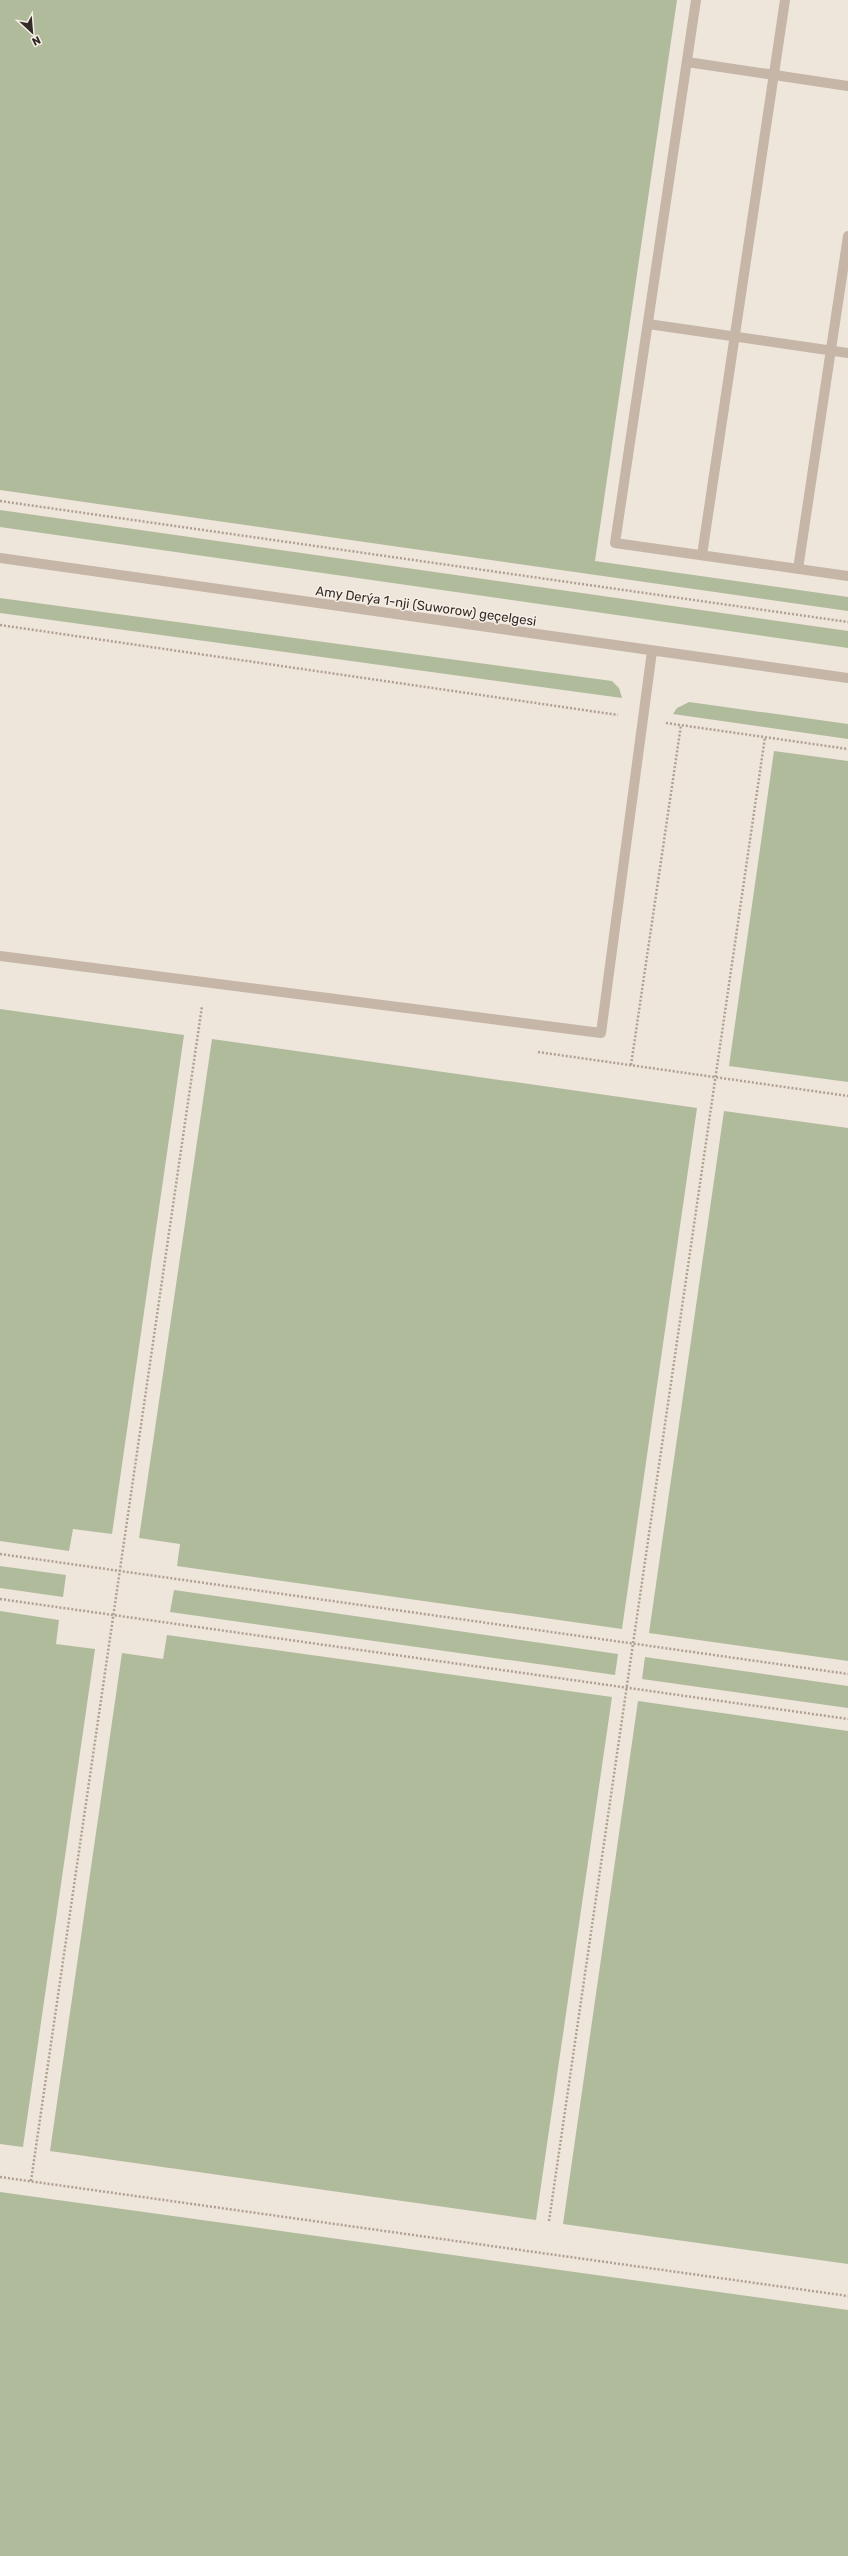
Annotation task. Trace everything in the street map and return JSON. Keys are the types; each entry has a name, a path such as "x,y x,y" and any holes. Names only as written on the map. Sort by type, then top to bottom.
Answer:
{"street":[{"path":"696,0 615,542 848,576"},
{"path":"702,555 785,0"},
{"path":"687,62 848,86"},
{"path":"798,569 848,236"},
{"path":"648,324 848,353"},
{"name":"Amy Derýa 1-nji (Suworow) geçelgesi","path":"0,558 848,678"},
{"path":"0,956 601,1033 652,651"}],"path":[{"path":"0,501 848,622"},
{"path":"0,625 848,749"},
{"path":"631,1065 681,725"},
{"path":"549,2221 765,737"},
{"path":"31,2182 202,1005"},
{"path":"0,1554 848,1674"},
{"path":"0,1600 848,1719"},
{"path":"0,2177 848,2296"}],"green space":[{"path":"0,0 677,0 595,561 848,597 848,611 0,490"},
{"path":"0,510 848,631 848,648 0,527"},
{"path":"0,598 612,681 619,688 622,698 0,613"},
{"path":"689,702 848,724 848,739 673,714 677,708"},
{"path":"774,751 848,761 848,1082 729,1066"},
{"path":"0,1009 184,1035 112,1534 73,1529 69,1551 0,1541"},
{"path":"212,1039 697,1108 622,1629 177,1566 180,1544 139,1538"},
{"path":"724,1111 848,1128 848,1661 649,1633"},
{"path":"0,1566 66,1575 63,1597 0,1588"},
{"path":"174,1590 618,1654 615,1675 170,1612"},
{"path":"0,1611 59,1620 56,1644 95,1649 23,2147 0,2144"},
{"path":"167,1635 612,1697 536,2220 50,2151 122,1653 163,1659"},
{"path":"645,1657 848,1686 848,1708 642,1679"},
{"path":"638,1701 848,1731 848,2264 563,2224"},
{"path":"0,2192 848,2310 848,2556 0,2556"}]}
